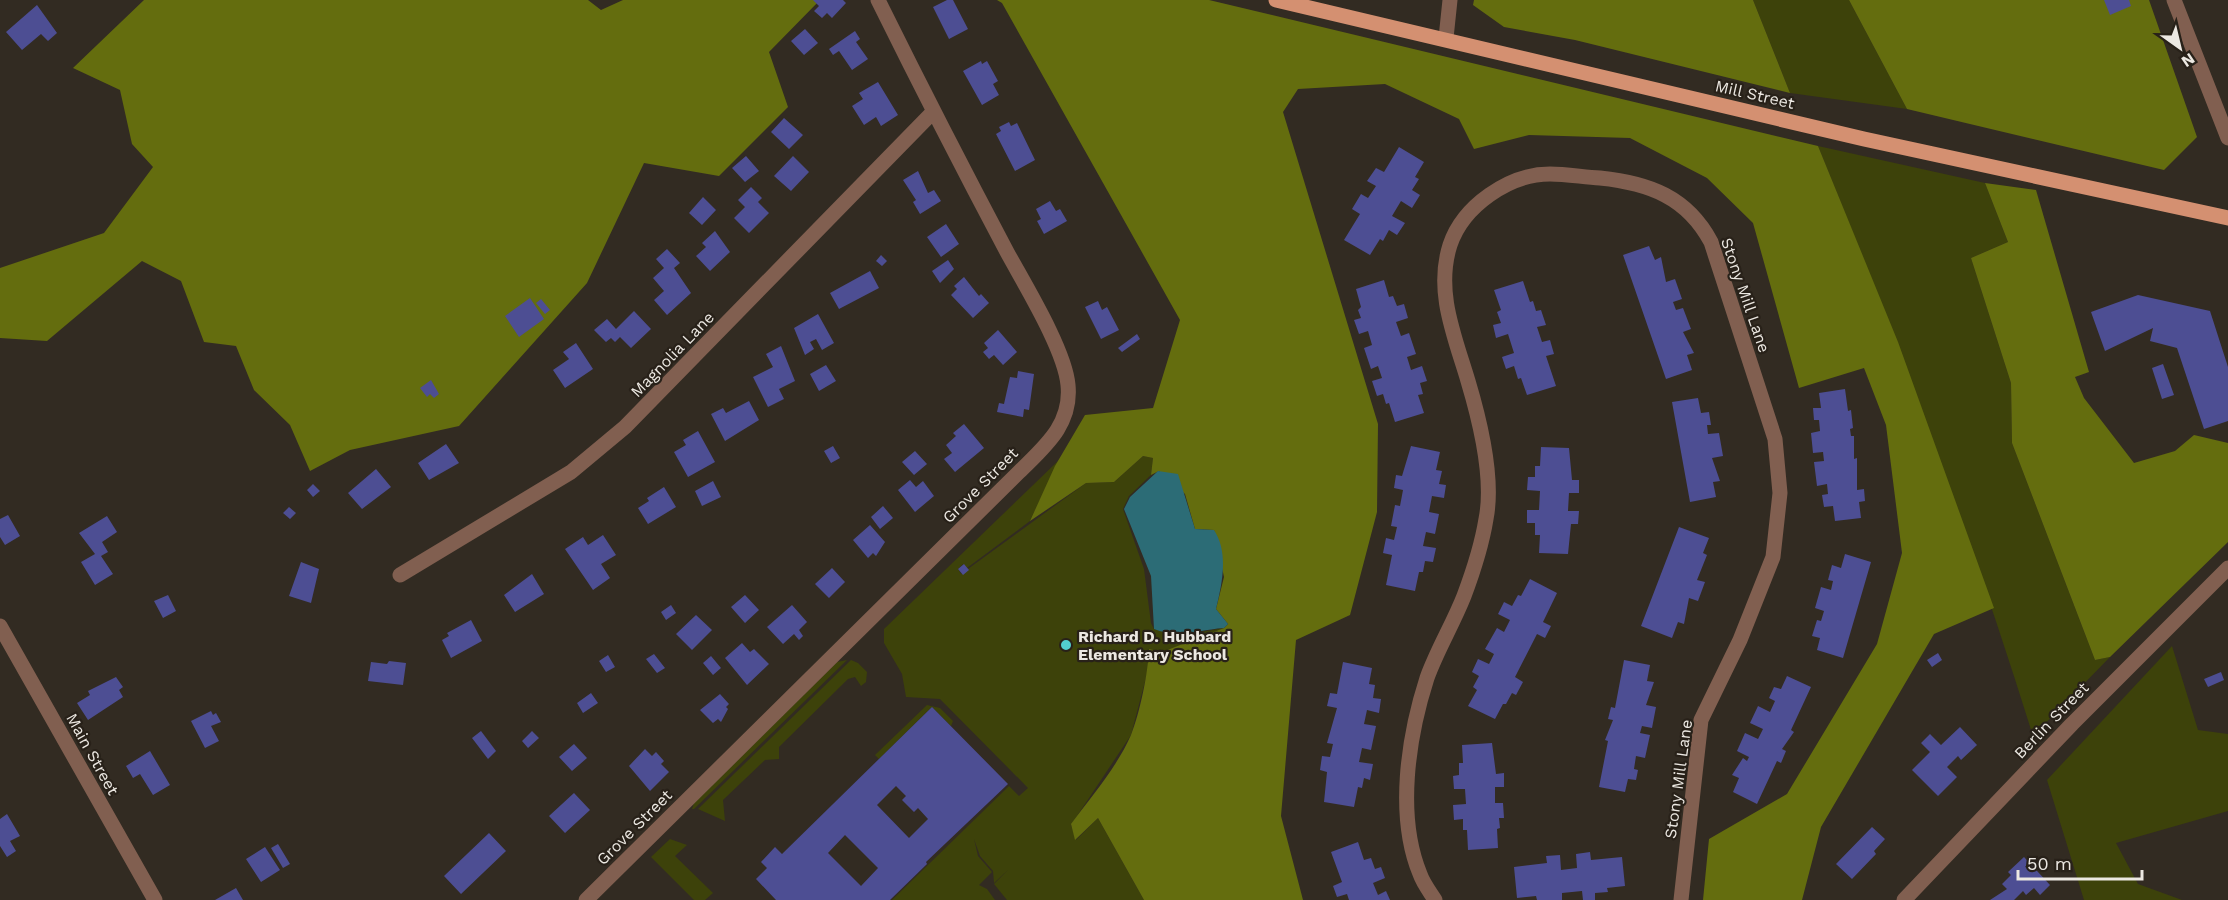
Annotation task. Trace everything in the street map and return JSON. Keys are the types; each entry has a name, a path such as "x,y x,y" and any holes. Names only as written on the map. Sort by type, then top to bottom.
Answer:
{"main road":[{"name":"Mill Street","path":"1276,0 1446,38 1864,139 2228,218"}],"street":[{"name":"Grove Street","path":"586,900 1054,437 1064,422 1068,384 1050,334 933,112 878,0"},
{"path":"1446,38 1450,0"},
{"path":"2174,0 2228,138"},
{"name":"Magnolia Lane","path":"400,575 571,472 625,427 933,112"},
{"name":"Stony Mill Lane","path":"1435,900 1420,874 1406,816 1410,742 1428,676 1464,595 1487,518 1487,467 1469,383 1452,332 1444,285 1450,245 1464,219 1485,198 1514,181 1548,174 1605,179 1656,190 1687,208 1700,223 1710,242 1775,439 1780,494 1773,556 1740,640 1701,720 1680,900"},
{"name":"Berlin Street","path":"1904,900 2072,724 2228,568"},
{"name":"Main Street","path":"0,626 155,900"}],"green space":[{"path":"144,0 588,0 601,10 623,0 820,0 769,52 788,107 719,176 644,163 587,283 459,426 350,450 310,471 290,425 254,390 236,346 204,342 181,281 142,261 47,341 0,338 0,268 104,233 153,167 132,144 120,90 73,68"},
{"path":"997,0 1209,0 1818,146 1898,342 1994,608 1934,634 1821,827 1802,900 1703,900 1709,839 1787,794 1877,644 1902,553 1886,425 1864,368 1799,388 1753,223 1707,178 1630,138 1529,135 1474,149 1459,119 1385,84 1298,89 1283,112 1378,424 1377,512 1350,615 1296,640 1281,816 1303,900 1144,900 1098,818 1075,840 1071,824 1111,770 1131,735 1143,693 1149,649 1162,652 1224,628 1228,624 1216,609 1224,577 1214,530 1195,529 1185,494 1159,471 1151,475 1153,458 1143,456 1114,482 1086,483 1030,521 1055,466 1085,415 1153,408 1180,320 1002,3"},
{"path":"1474,0 1753,0 1790,93 1575,40 1504,27 1473,5"},
{"path":"1753,0 1849,0 1907,109 1790,93"},
{"path":"1849,0 2149,0 2197,137 2164,170 1907,109"},
{"path":"1818,146 1985,183 2008,242 1971,258 2011,383 2012,443 2095,660 2110,657 2033,736 1959,513"},
{"path":"1985,183 2036,190 2089,372 2075,377 2084,398 2134,463 2175,451 2194,435 2228,443 2228,542 2110,657 2095,660 2012,443 2011,383 1971,258 2008,242"},
{"path":"1143,456 1153,458 1151,475 1129,496 1123,509 1144,569 1151,623 1154,629 1179,636 1224,628 1162,652 1149,649 1149,666 1131,735 1071,825 1076,840 1098,818 1144,900 1007,900 994,884 1008,870 994,883 993,871 980,856 974,839 978,856 992,872 979,885 987,889 995,900 892,900 1009,786 1019,796 1028,788 940,699 906,697 902,674 884,643 884,629 1059,460 1030,521 967,568 963,564 958,569 961,574 1086,483 1114,482"},
{"path":"2172,646 2198,730 2228,734 2228,811 2116,843 2138,884 2182,900 2084,900 2047,780"},
{"path":"847,660 692,809 694,803 837,662"},
{"path":"851,660 867,672 866,682 861,686 855,677 848,679 779,747 779,759 765,760 723,800 725,821 698,809"},
{"path":"927,705 940,708 953,721 951,726 932,707 879,759 875,755"},
{"path":"670,839 687,845 675,856 713,893 705,900 694,900 651,857"}],"water":[{"path":"1158,471 1178,474 1195,529 1214,530 1219,539 1223,569 1216,609 1228,624 1224,628 1180,634 1154,629 1151,576 1124,509 1130,497"}],"building":[{"path":"813,0 843,0 846,3 832,18 827,13 822,18 814,11 819,6"},
{"path":"947,0 953,0 968,29 949,39 933,7"},
{"path":"2104,0 2129,0 2131,6 2110,15"},
{"path":"37,5 57,33 48,41 41,34 22,50 6,32"},
{"path":"805,29 818,43 804,55 791,41"},
{"path":"855,31 860,39 856,42 868,59 852,70 839,51 833,55 829,49"},
{"path":"981,61 982,64 987,61 998,81 993,84 999,95 982,105 963,71"},
{"path":"878,82 898,115 881,126 876,117 864,125 852,106 863,99 859,93"},
{"path":"784,118 803,135 789,149 771,132"},
{"path":"1009,122 1011,126 1017,123 1035,160 1015,171 996,134 1001,131 999,127"},
{"path":"1399,147 1424,162 1415,177 1419,179 1412,190 1420,195 1412,208 1401,201 1392,216 1405,223 1397,235 1389,230 1383,241 1380,239 1370,255 1344,240 1360,214 1352,209 1361,194 1368,198 1376,186 1367,181 1376,168 1384,172"},
{"path":"746,156 759,171 745,182 732,168"},
{"path":"793,156 809,172 791,191 774,176"},
{"path":"918,171 928,193 934,190 941,201 920,214 913,202 916,200 903,180"},
{"path":"751,187 762,198 758,202 769,213 749,233 734,218 745,207 738,200"},
{"path":"703,197 716,210 702,225 689,213"},
{"path":"1050,201 1056,211 1060,209 1067,221 1044,234 1037,221 1041,219 1036,209"},
{"path":"946,224 959,244 941,257 927,237"},
{"path":"715,231 730,252 710,271 696,256 706,247 702,243"},
{"path":"1649,246 1655,260 1661,257 1666,282 1675,279 1682,299 1673,302 1676,310 1683,308 1691,329 1683,332 1694,353 1687,355 1692,370 1666,379 1623,255"},
{"path":"667,249 680,263 674,268 691,293 667,315 654,300 664,291 653,278 664,268 656,259"},
{"path":"881,255 887,261 882,266 876,261"},
{"path":"948,260 954,269 940,283 932,271"},
{"path":"870,271 879,288 839,309 830,293"},
{"path":"964,277 979,296 981,294 989,303 973,318 951,295 957,289 954,286"},
{"path":"1384,280 1389,297 1393,296 1397,306 1404,304 1408,318 1396,322 1401,336 1409,333 1416,354 1407,357 1411,370 1422,366 1427,381 1420,383 1423,394 1418,395 1424,413 1395,422 1389,403 1386,404 1383,394 1377,396 1372,381 1382,378 1378,366 1371,369 1364,348 1372,345 1368,331 1359,334 1354,320 1361,318 1358,310 1361,307 1356,289"},
{"path":"1523,281 1530,302 1533,301 1536,311 1541,310 1546,325 1537,327 1542,342 1550,340 1554,354 1546,356 1556,386 1527,395 1514,366 1506,369 1502,357 1514,353 1508,334 1496,338 1493,325 1501,323 1497,312 1501,310 1494,290"},
{"path":"2138,295 2210,311 2228,367 2228,421 2204,429 2177,348 2150,341 2153,328 2105,351 2091,312"},
{"path":"530,298 544,319 519,337 505,316"},
{"path":"541,299 550,310 545,314 536,303"},
{"path":"1098,301 1102,310 1107,307 1119,330 1101,339 1085,307"},
{"path":"634,311 651,329 631,348 620,337 615,342 611,338 606,342 594,330 607,319 616,329"},
{"path":"818,314 834,343 822,350 816,339 810,342 814,349 805,355 794,328"},
{"path":"998,330 1017,352 1003,365 994,355 989,359 983,352 988,348 984,343"},
{"path":"1137,334 1140,339 1122,352 1118,348"},
{"path":"576,343 593,369 565,388 553,370 569,359 563,352"},
{"path":"781,346 795,381 779,389 784,399 768,407 753,377 773,367 766,354"},
{"path":"2163,364 2174,395 2162,399 2152,368"},
{"path":"826,365 836,381 819,391 810,374"},
{"path":"1018,371 1034,374 1029,410 1024,409 1023,417 997,412 999,403 1004,404 1010,377 1017,378"},
{"path":"431,380 439,394 434,398 430,394 427,397 420,388"},
{"path":"1845,389 1848,411 1851,410 1853,428 1850,429 1851,436 1854,436 1854,459 1857,458 1857,490 1864,489 1865,501 1859,502 1861,518 1835,521 1833,506 1824,507 1822,495 1828,494 1827,484 1817,486 1814,462 1824,461 1823,452 1813,453 1811,433 1820,431 1819,420 1814,420 1813,408 1821,408 1819,393"},
{"path":"1698,398 1701,413 1709,412 1711,425 1707,425 1708,434 1719,433 1723,456 1712,458 1720,481 1713,482 1716,497 1690,502 1672,402"},
{"path":"749,401 759,420 725,441 711,414 723,408 726,413"},
{"path":"964,424 984,448 955,472 944,459 952,453 946,445 956,436 953,433"},
{"path":"698,431 715,462 688,477 674,452 686,445 683,440"},
{"path":"446,444 459,463 429,480 418,463"},
{"path":"833,446 840,458 831,463 824,451"},
{"path":"1411,446 1440,452 1436,470 1442,471 1439,484 1446,485 1444,498 1432,496 1429,512 1439,514 1435,534 1426,532 1423,546 1436,548 1433,562 1425,561 1423,572 1419,572 1415,591 1386,585 1392,555 1383,553 1386,538 1394,540 1397,527 1391,526 1395,505 1400,506 1403,490 1394,488 1396,475 1402,476"},
{"path":"1541,447 1569,448 1572,480 1579,480 1579,493 1569,493 1568,511 1579,511 1578,524 1571,524 1568,554 1539,553 1540,535 1535,535 1535,523 1527,523 1527,510 1539,510 1540,491 1527,490 1528,477 1535,477 1535,466 1540,466"},
{"path":"915,451 927,464 914,475 902,462"},
{"path":"376,469 391,487 362,509 348,493"},
{"path":"910,480 916,487 923,481 934,496 915,512 898,490"},
{"path":"713,481 721,497 702,506 695,491"},
{"path":"313,484 320,491 313,497 307,490"},
{"path":"664,487 676,507 648,524 638,508 649,501 647,498"},
{"path":"883,506 893,518 880,529 871,517"},
{"path":"289,507 296,513 290,519 283,513"},
{"path":"8,515 20,536 5,545 0,537 0,519"},
{"path":"107,516 117,532 102,542 108,552 101,556 113,574 95,585 81,562 95,554 79,533"},
{"path":"870,525 885,542 876,556 873,553 868,558 853,540"},
{"path":"1679,527 1709,538 1703,553 1707,555 1697,580 1705,582 1698,601 1689,598 1684,624 1678,622 1672,638 1641,626"},
{"path":"603,535 616,555 601,564 610,578 593,590 565,549 583,537 588,545"},
{"path":"1845,554 1871,562 1843,658 1817,650 1820,638 1812,636 1817,620 1821,621 1824,611 1815,608 1821,587 1831,590 1833,581 1828,580 1832,565 1841,568"},
{"path":"301,562 319,569 311,603 289,596"},
{"path":"964,564 969,570 963,575 958,569"},
{"path":"832,568 845,582 829,598 815,584"},
{"path":"532,574 544,594 515,612 504,595"},
{"path":"1530,579 1557,593 1543,622 1551,626 1545,638 1537,634 1515,677 1523,682 1516,695 1512,693 1506,704 1503,704 1495,719 1468,706 1477,690 1473,687 1479,676 1472,672 1478,659 1489,664 1494,654 1485,649 1497,628 1504,632 1510,620 1498,614 1504,602 1512,606 1518,595 1521,596"},
{"path":"168,595 176,611 163,618 154,601"},
{"path":"745,595 759,610 745,623 731,607"},
{"path":"671,605 676,613 666,620 661,612"},
{"path":"792,605 807,622 799,630 803,636 799,640 794,634 783,644 767,627"},
{"path":"696,615 712,630 692,650 676,634"},
{"path":"471,620 482,641 451,658 442,640 449,636 447,633"},
{"path":"742,643 750,652 754,649 769,664 747,685 725,658"},
{"path":"1938,653 1942,660 1932,667 1927,660"},
{"path":"654,654 665,668 657,673 646,659"},
{"path":"608,655 615,667 606,672 599,661"},
{"path":"711,656 721,668 713,675 703,663"},
{"path":"1624,660 1650,665 1647,681 1654,682 1646,705 1656,707 1652,728 1642,726 1640,733 1650,735 1645,758 1636,756 1634,769 1638,770 1636,780 1628,779 1625,792 1599,787 1608,741 1605,740 1613,720 1608,719 1611,707 1615,708"},
{"path":"389,661 406,663 403,685 368,681 371,662 387,664"},
{"path":"1343,662 1372,668 1369,684 1375,685 1373,698 1381,699 1379,713 1367,710 1364,724 1376,726 1371,750 1362,748 1359,762 1373,764 1370,780 1364,778 1362,788 1358,787 1354,807 1324,802 1327,772 1320,770 1322,756 1330,757 1333,744 1327,743 1337,708 1327,706 1330,693 1337,694"},
{"path":"2221,672 2224,680 2208,687 2204,679"},
{"path":"1787,676 1811,687 1791,730 1794,732 1782,749 1786,751 1781,763 1777,761 1757,804 1733,792 1739,778 1732,775 1743,758 1747,761 1749,757 1737,751 1745,733 1758,739 1763,729 1750,723 1758,706 1770,712 1775,701 1769,698 1774,687 1781,689"},
{"path":"116,677 123,687 119,690 123,697 88,720 77,703 90,695 88,691"},
{"path":"591,693 598,703 583,713 577,703"},
{"path":"720,694 729,704 726,707 728,709 721,722 718,719 713,723 700,710"},
{"path":"932,707 1008,784 926,862 927,864 890,900 776,900 756,879 767,868 761,862 775,847 782,854","holes":["896,786 906,796 902,800 914,812 918,808 928,819 909,838 877,805","845,835 878,868 861,886 828,853"]},
{"path":"211,711 213,715 216,713 221,722 211,726 219,741 205,748 191,721"},
{"path":"1960,727 1977,745 1961,760 1958,756 1947,767 1957,777 1938,796 1912,770 1930,752 1921,743 1930,734 1941,745"},
{"path":"481,731 496,751 488,759 472,738"},
{"path":"532,731 539,738 528,748 522,741"},
{"path":"1492,743 1496,774 1504,773 1504,787 1495,787 1495,803 1503,803 1504,818 1499,818 1498,848 1468,850 1467,830 1463,830 1463,819 1454,820 1453,805 1466,804 1465,789 1454,789 1453,776 1459,775 1459,763 1463,763 1462,745"},
{"path":"574,744 587,758 572,771 559,757"},
{"path":"645,749 652,756 656,752 664,761 661,764 669,772 650,791 629,766"},
{"path":"150,751 170,785 153,795 140,774 133,778 126,766"},
{"path":"574,793 590,810 565,833 549,816"},
{"path":"7,814 20,836 10,841 16,851 7,857 0,846 0,819"},
{"path":"1872,827 1885,839 1874,851 1876,854 1852,879 1836,864"},
{"path":"489,833 506,851 461,894 444,876"},
{"path":"1358,842 1364,860 1371,858 1375,869 1381,867 1385,878 1373,883 1378,895 1386,891 1390,900 1349,900 1347,894 1337,897 1333,886 1342,882 1331,852"},
{"path":"278,844 290,864 283,868 271,848"},
{"path":"265,847 280,870 261,882 246,859"},
{"path":"1590,852 1591,860 1622,857 1625,886 1607,888 1608,892 1595,893 1595,900 1583,900 1582,891 1562,893 1562,900 1537,900 1536,896 1517,898 1514,867 1547,863 1546,856 1560,855 1561,870 1577,868 1576,854"},
{"path":"2024,857 2050,885 2040,895 2034,888 2026,895 2023,891 2014,900 1990,900 2007,889 2002,884 2011,875 2008,872"},
{"path":"236,888 243,900 215,900"}],"place":[{"name":"Richard D. Hubbard Elementary School","path":"1066,645"}]}
